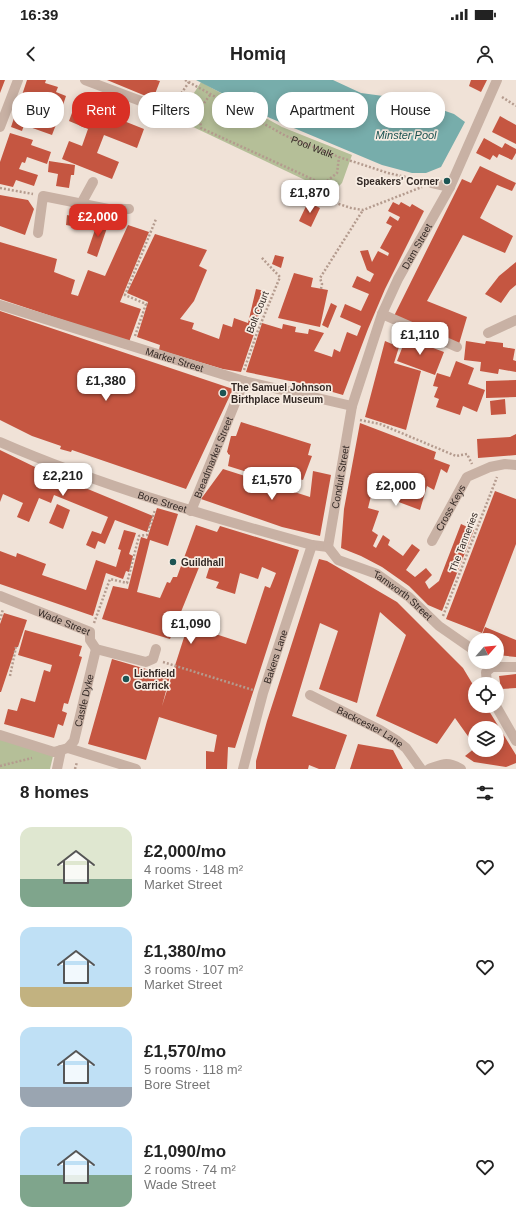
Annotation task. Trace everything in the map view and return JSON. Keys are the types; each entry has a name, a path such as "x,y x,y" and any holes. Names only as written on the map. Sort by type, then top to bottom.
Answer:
{"street":[{"path":"0,127 18,80"},
{"path":"85,80 138,100"},
{"name":"Dam Street","path":"352,406 382,314 398,279 450,187 497,80"},
{"path":"81,204 93,182"},
{"path":"432,183 450,187"},
{"path":"38,233 43,196 108,209 129,209"},
{"name":"Market Street","path":"0,305 243,380 352,406"},
{"path":"382,314 457,347"},
{"path":"488,333 516,320"},
{"name":"Breadmarket Street","path":"191,511 231,416 243,380"},
{"name":"Conduit Street","path":"328,547 352,406"},
{"name":"Bore Street","path":"0,442 38,458 158,501 312,545 328,547"},
{"name":"Cross Keys","path":"432,542 446,513 467,477 490,467 516,465"},
{"name":"Bakers Lane","path":"243,769 263,694 312,545"},
{"name":"Tamworth Street","path":"328,547 338,560 377,574 408,597 439,626 468,646"},
{"name":"Wade Street","path":"0,596 90,632 90,640 96,650"},
{"path":"96,650 146,662 154,654"},
{"name":"Castle Dyke","path":"57,769 64,749 74,741 96,650"},
{"path":"504,666 516,667"},
{"name":"Backcester Lane","path":"310,695 380,730 396,740 406,748 421,769"},
{"path":"500,713 516,741"},
{"path":"0,734 54,752 64,749 136,769"},
{"path":"429,769 445,763 452,764 460,769"}],"path":[{"name":"Pool Walk","path":"185,80 286,136 339,157 388,172 432,183"},
{"path":"183,92 189,82"},
{"path":"493,91 516,106"},
{"path":"210,95 199,110 201,128 322,184 337,173 339,157"},
{"path":"301,198 309,194 316,181"},
{"path":"309,194 351,208 363,210 432,183"},
{"path":"0,188 43,196"},
{"path":"321,289 322,284 320,278 363,210"},
{"path":"131,346 146,304 125,295 156,219"},
{"name":"Bolt Court","path":"243,380 257,333 280,277 261,257"},
{"path":"350,418 380,424 456,456 466,454 476,472"},
{"name":"The Tanneries","path":"439,626 501,465"},
{"path":"90,632 110,579 127,583 140,536 147,535 158,501"},
{"path":"10,676 16,647"},
{"path":"154,654 263,694"},
{"path":"0,766 34,757"}],"green space":[{"path":"201,82 219,92 212,92 212,128 268,128 268,119 276,124 276,128 284,128 352,155 342,183 335,190 326,190 195,128 204,128 204,92 195,92"},
{"path":"0,735 54,752 50,769 0,769"}],"water":[{"path":"196,80 333,80 359,92 276,92 276,121 268,117 268,92 219,92"},
{"name":"Minster Pool","path":"368,94 376,95 376,128 445,128 445,111 454,114 465,122 441,167 426,173 412,173 382,165 294,128 368,128"}],"building":[{"path":"0,80 5,80 0,93"},
{"path":"27,80 46,80 45,83 58,87 56,92 23,92"},
{"path":"107,80 160,81 156,92 138,93"},
{"path":"471,80 487,80 481,92 469,86"},
{"path":"72,113 72,122 69,121"},
{"path":"500,116 516,125 516,144 492,132"},
{"path":"130,123 138,127 138,128 144,129 137,148 104,135 97,153 119,162 112,179 62,159 69,141 82,146 88,129 86,128 130,128"},
{"path":"14,128 23,128 22,131"},
{"path":"32,128 55,128 52,135"},
{"path":"10,133 33,140 31,145 51,152 47,164 27,157 25,163 22,162 19,169 38,175 34,186 16,180 13,187 0,184 0,162"},
{"path":"484,138 502,148 505,143 516,149 516,153 512,160 499,154 497,158 493,155 490,160 476,153"},
{"path":"49,161 75,165 74,175 71,175 69,188 56,186 58,174 48,172"},
{"path":"480,166 516,183 512,191 497,185 480,218 513,236 505,253 463,235 427,301 467,317 459,344 394,316 462,179 471,183"},
{"path":"0,195 28,200 34,209 25,235 0,226"},
{"path":"308,202 320,208 311,227 299,221"},
{"path":"393,202 399,205 401,202 410,207 412,204 424,211 385,289 343,395 305,384 246,372 262,323 282,329 283,324 296,327 295,332 308,334 309,329 324,333 314,351 332,357 334,349 340,352 347,332 357,336 361,326 340,317 345,304 361,311 369,294 352,287 357,276 370,282 374,274 367,270 360,251 368,250 372,262 378,251 388,256 389,253 380,248 392,226 386,223 390,216 398,221 400,217 388,211"},
{"path":"67,215 85,219 83,228 66,225"},
{"path":"99,218 109,222 97,257 87,253"},
{"path":"128,225 149,232 120,302 141,309 129,342 0,299 0,242 57,259 54,272 75,280 71,294 78,296 88,270 105,276"},
{"path":"155,234 207,250 199,266 207,270 194,301 180,319 194,323 192,329 219,339 223,324 232,327 234,318 248,323 256,289 265,291 254,334 241,372 223,369 159,350 160,345 137,337 148,302 127,293"},
{"path":"275,255 284,257 281,268 272,264"},
{"path":"516,262 516,285 510,290 501,303 485,294 499,276"},
{"path":"294,273 313,278 311,287 328,290 320,327 278,318"},
{"path":"331,303 337,306 328,328 322,325"},
{"path":"0,311 233,389 186,489 72,450 71,452 60,449 61,446 32,436 0,420"},
{"path":"406,338 444,352 435,375 397,361"},
{"path":"385,341 399,347 394,363 421,371 406,430 365,417"},
{"path":"466,341 485,344 486,341 503,343 503,347 515,349 513,360 516,361 516,372 499,369 498,374 480,371 481,362 464,360"},
{"path":"456,361 474,368 468,384 485,390 477,412 463,406 460,415 436,407 439,399 434,397 438,387 433,386 437,373 450,377"},
{"path":"516,380 516,397 486,398 486,381"},
{"path":"505,399 506,414 491,415 490,401"},
{"path":"241,422 311,444 308,455 312,456 303,480 299,479 296,487 228,466 230,455 227,452 231,436 236,436"},
{"path":"360,423 436,452 434,459 450,465 447,473 441,469 434,490 427,486 420,510 372,492 368,508 379,511 372,531 378,535 373,546 376,548 383,535 390,540 388,545 403,556 412,544 420,550 406,570 415,577 426,568 432,575 425,582 429,589 439,581 461,524 474,530 442,611 428,605 409,586 382,567 341,548 344,509"},
{"path":"516,434 516,455 478,458 477,439 510,437"},
{"path":"0,450 37,468 153,516 147,532 115,520 105,544 98,541 95,549 86,545 92,531 101,534 108,517 54,495 51,503 39,498 29,522 17,517 23,503 3,494 0,502"},
{"path":"223,469 310,497 313,471 331,475 320,536 282,527 201,499"},
{"path":"495,491 516,499 516,544 482,633 446,619"},
{"path":"57,504 70,510 63,529 49,523"},
{"path":"157,508 178,514 168,546 150,540 137,592 160,598 167,582 170,583 173,577 177,577 196,525 217,532 220,526 299,550 235,748 228,747 227,769 206,769 206,751 214,752 217,735 159,717 146,760 88,744 112,659 170,676 162,706 188,625 246,644 265,586 270,588 276,573 262,567 258,579 240,573 235,594 216,588 219,582 206,578 211,562 202,560 170,639 102,619 113,586 128,589 141,537 147,539"},
{"path":"124,530 136,533 129,554 133,556 129,572 126,571 123,579 106,573 93,616 0,584 0,551 16,557 17,553 46,564 42,575 86,590 96,560 116,567 121,550 118,549"},
{"path":"319,559 327,561 397,602 463,668 468,677 468,713 490,713 495,721 468,721 468,736 455,718 437,744 376,716 406,635 380,612 357,703 319,689 338,631 320,623 292,716 347,735 335,769 319,769 309,765 308,769 256,769 256,761 267,721"},
{"path":"4,613 27,620 0,692 0,624"},
{"path":"485,627 499,633 483,633"},
{"path":"25,630 82,646 79,656 82,657 68,704 64,703 62,711 67,713 63,726 58,724 54,738 4,724 8,709 17,711 21,698 35,702 44,670 50,672 52,665 18,655"},
{"path":"504,635 516,640 516,657 504,656"},
{"path":"516,674 516,688 504,689 504,677 499,676"},
{"path":"504,735 516,755 516,763 506,767 474,762 465,756 468,754 468,757 504,757"},
{"path":"358,744 393,750 403,769 350,769"}],"place":[{"name":"Speakers' Corner","path":"447,181"},
{"name":"The Samuel Johnson Birthplace Museum","path":"223,393"},
{"name":"Guildhall","path":"173,562"},
{"name":"Lichfield Garrick","path":"126,679"}]}
